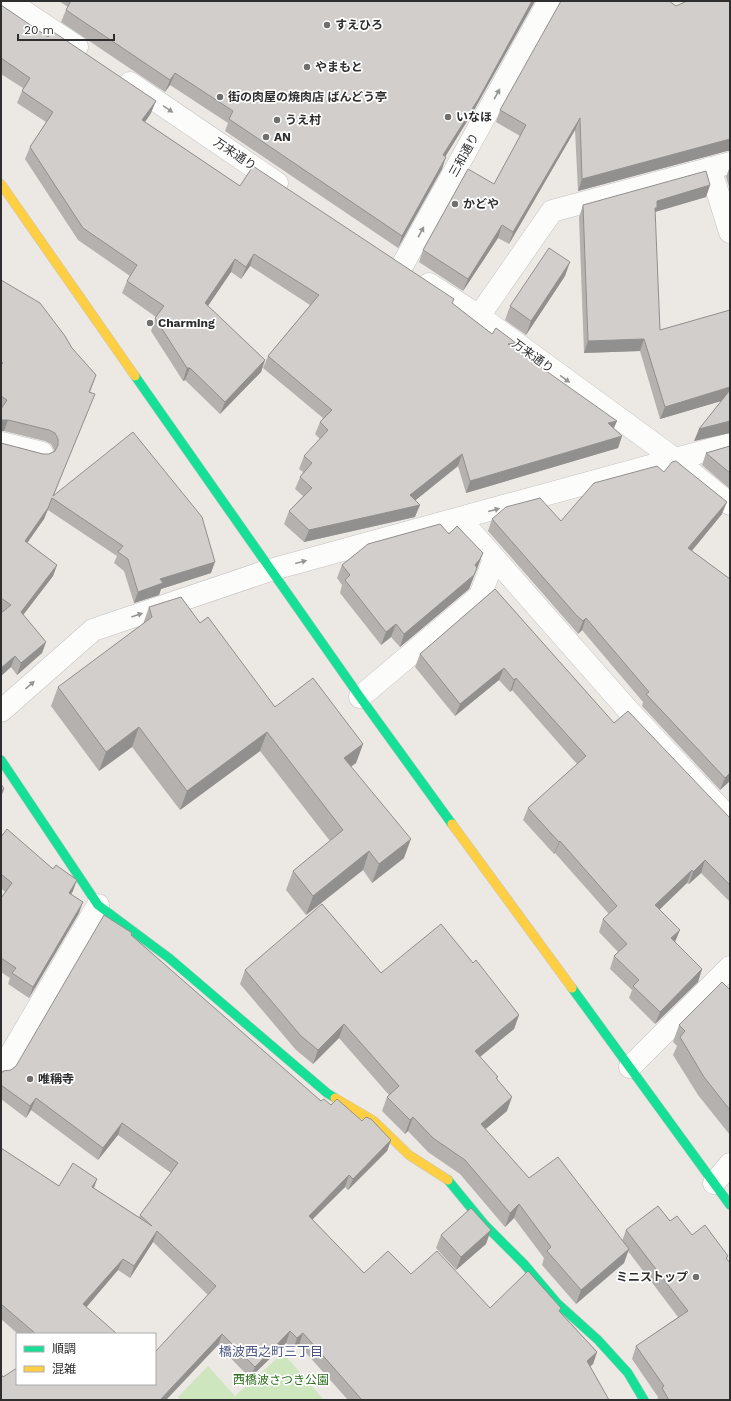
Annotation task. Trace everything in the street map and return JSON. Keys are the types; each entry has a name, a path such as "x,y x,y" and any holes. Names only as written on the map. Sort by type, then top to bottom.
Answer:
{"street":[{"path":"8,1 94,59"},
{"name":"三和通り","path":"402,266 549,1"},
{"name":"万来通り","path":"114,72 295,195"},
{"path":"479,316 552,211 720,165 730,232"},
{"path":"3,193 360,697 730,1205"},
{"name":"万来通り","path":"383,254 479,316 676,460 730,504"},
{"path":"1,443 42,453"},
{"path":"1,711 93,630 270,570 730,444"},
{"path":"460,519 628,710 730,819"},
{"path":"360,697 480,596 494,559"},
{"path":"1,760 98,905 169,958 327,1093 374,1121 409,1155 450,1182 485,1226 524,1264 557,1303 598,1340 628,1373 644,1400"},
{"path":"1,1070 98,905"},
{"path":"630,1067 730,967"},
{"path":"714,1183 730,1164"}],"green space":[{"name":"西橋波さつき公園","path":"283,1353 324,1400 181,1400 178,1397 208,1366 235,1396"}],"building":[{"path":"71,1 532,1 479,98 443,155 446,157 402,236 229,119 233,111 175,73 170,80 66,10"},
{"path":"561,1 669,1 676,6 687,1 730,1 730,139 582,179 580,118 513,232 502,225 468,279 423,250 468,169 494,184 526,125 500,110"},
{"path":"1,5 48,37 52,31 156,101 142,120 240,186 253,166 454,299 452,303 492,334 496,328 516,343 508,344 617,421 608,423 622,436 470,481 462,454 410,495 420,505 309,530 289,511 312,488 300,477 312,463 304,456 328,430 320,422 332,410 268,356 319,295 254,254 246,267 235,259 205,303 265,360 225,402 190,368 187,368 155,318 164,306 127,281 137,265 83,228 30,147 53,112 22,91 30,78 1,58"},
{"path":"706,171 710,185 657,201 657,208 655,208 660,330 730,310 730,387 665,407 644,339 588,341 583,205"},
{"path":"549,248 570,262 531,321 510,306"},
{"path":"1,280 40,303 65,336 72,348 96,375 89,392 95,394 53,496 133,432 202,517 215,562 160,579 163,583 138,592 128,559 118,552 123,546 52,498 48,508 25,541 57,565 21,612 46,642 21,663 15,656 1,668 1,613 11,605 1,598 1,443 43,454 49,454 55,451 58,445 58,439 55,433 49,430 8,420 1,420 1,409 7,400 1,396 1,365 3,363 1,362"},
{"path":"730,390 730,421 699,429"},
{"path":"730,446 730,473 706,453"},
{"path":"676,461 727,502 688,548 730,579 730,773 725,778 646,694 649,692 586,618 583,621 577,616 492,519 506,507 540,498 561,521 594,483 657,466 664,472 672,462"},
{"path":"440,524 449,534 457,526 483,553 475,565 477,568 474,575 404,634 396,624 386,632 345,580 350,575 342,565 368,544"},
{"path":"495,589 614,723 628,711 730,818 730,885 705,860 693,872 692,870 655,905 680,930 671,938 702,969 660,1012 633,986 639,980 614,956 627,944 603,919 617,906 560,841 559,842 528,808 586,756 516,678 514,680 504,668 460,704 420,654"},
{"path":"181,597 200,623 208,617 275,707 313,678 363,744 344,758 411,839 379,864 369,851 313,896 293,871 343,830 267,732 187,791 139,727 106,752 58,687 152,617 149,607"},
{"path":"1,784 4,789 1,791"},
{"path":"7,829 53,869 56,865 77,880 69,893 83,902 33,987 12,973 16,968 1,958 1,898 12,883 1,874 1,837"},
{"path":"322,904 381,973 441,924 473,963 476,960 519,1015 475,1051 498,1077 496,1078 512,1097 481,1124 529,1178 558,1157 629,1249 581,1290 547,1251 551,1247 519,1204 510,1213 465,1160 433,1138 413,1117 410,1120 387,1097 399,1086 344,1024 318,1050 301,1036 245,970"},
{"path":"104,915 132,933 131,935 321,1101 324,1099 331,1105 337,1099 362,1121 366,1117 371,1119 391,1140 353,1179 349,1175 309,1216 364,1273 388,1251 411,1274 437,1251 490,1308 528,1271 561,1308 559,1311 597,1352 587,1361 609,1400 362,1400 303,1333 297,1338 290,1331 255,1367 222,1334 160,1400 1,1400 1,1374 3,1377 16,1369 16,1385 156,1385 156,1351 216,1286 157,1231 134,1266 123,1259 83,1304 116,1333 35,1333 1,1304 1,1148 59,1186 73,1163 97,1179 92,1187 152,1226 140,1215 178,1163 122,1123 103,1148 36,1098 30,1106 1,1085 1,1074 3,1071 11,1070 16,1066"},
{"path":"722,982 729,989 730,988 730,1110 704,1077 680,1037 685,1031 679,1025"},
{"path":"658,1206 670,1221 677,1216 692,1235 705,1225 728,1256 726,1258 730,1263 730,1400 669,1400 662,1388 664,1386 636,1346 688,1311 626,1230"},
{"path":"471,1208 491,1230 461,1257 441,1235"}],"traffic: fast":[{"path":"135,376 360,697 452,824"},
{"path":"1,760 98,905 169,958 327,1093 335,1098"},
{"path":"572,988 730,1205"},
{"path":"448,1180 485,1225 524,1264 557,1303 598,1340 628,1373 644,1400"}],"traffic: slow":[{"path":"1,184 135,376"},
{"path":"452,824 572,988"},
{"path":"335,1098 374,1121 409,1155 448,1180"}],"place":[{"name":"すえひろ","path":"327,25"},
{"name":"やまもと","path":"307,67"},
{"name":"街の肉屋の焼肉店 ばんどう亭","path":"220,97"},
{"name":"いなほ","path":"448,117"},
{"name":"うえ村","path":"277,120"},
{"name":"AN","path":"266,137"},
{"name":"かどや","path":"455,204"},
{"name":"Charming","path":"150,323"},
{"name":"唯稱寺","path":"30,1079"},
{"name":"ミニストップ","path":"696,1277"}],"district":[{"name":"橋波西之町三丁目","path":"271,1351"}]}
